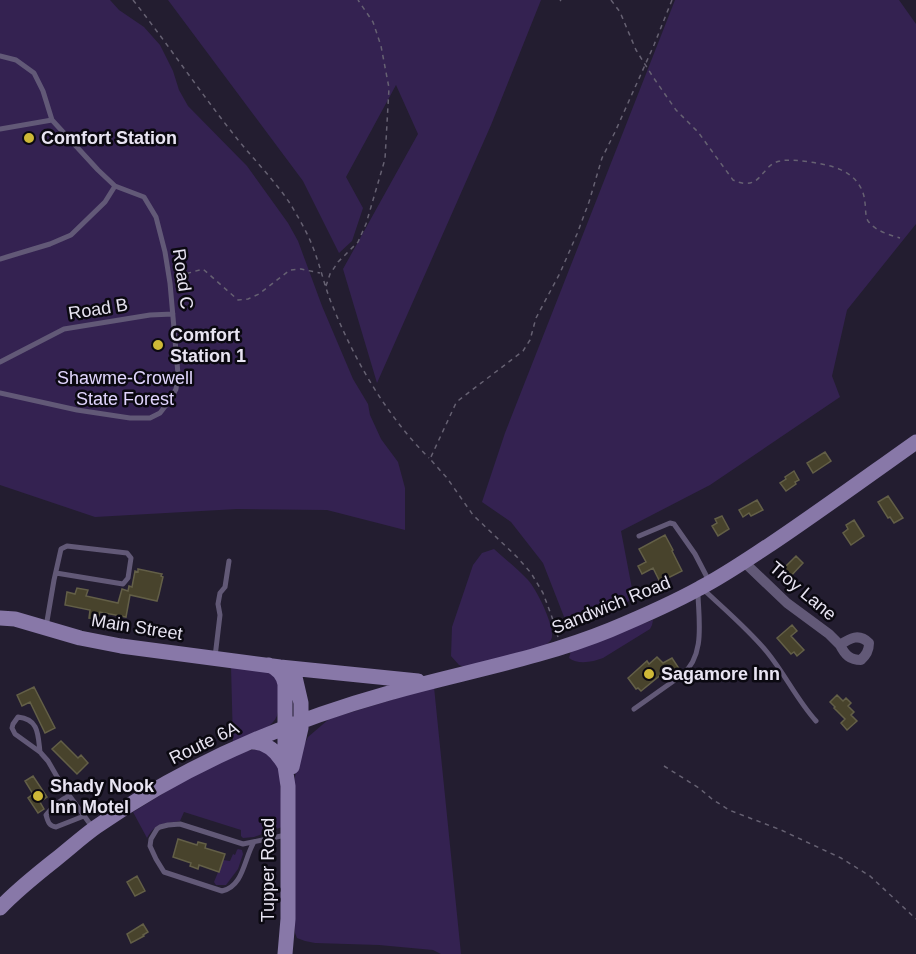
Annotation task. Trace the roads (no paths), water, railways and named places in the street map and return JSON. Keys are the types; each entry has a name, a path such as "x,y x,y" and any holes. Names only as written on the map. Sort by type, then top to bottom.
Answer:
{"main road":[{"name":"Sandwich Road","path":"285,728 378,696 561,648 660,609 703,588 744,562 806,521 916,442"},
{"name":"Main Street","path":"0,618 121,646 275,666 430,682"},
{"path":"275,666 289,671 297,680 301,722"},
{"path":"275,666 284,680 285,728"},
{"name":"Tupper Road","path":"288,786 301,722"},
{"name":"Tupper Road","path":"285,728 285,766 288,786 288,919 285,954"},
{"name":"Route 6A","path":"0,908 30,880 94,829 157,788 250,742 285,728"},
{"path":"250,742 259,742 268,747 276,753 285,766"}],"street":[{"name":"Troy Lane","path":"744,562 787,603 840,645"}],"lane":[{"name":"Road C","path":"0,56 16,60 33,73 43,91 52,120 115,186 144,197 156,218 169,278 177,374 176,389 170,400 160,413 150,418 130,418 77,410 0,393"},
{"path":"0,129 52,120"},
{"path":"0,259 72,235 105,202 115,186"},
{"name":"Road B","path":"0,362 64,329 150,315 173,315"},
{"path":"634,709 686,672 695,659 703,588 694,554 674,524 670,523 639,536"},
{"path":"46,629 56,573 61,549 68,546 127,553 131,558 128,578 123,584 56,573"},
{"path":"215,659 220,615 218,604 220,593 225,587 230,561"},
{"path":"703,588 765,650 816,721"},
{"path":"39,752 38,730 29,719 18,717 12,728 15,734 48,761 69,796 94,829"},
{"path":"69,796 51,808 46,815 48,823 56,827 84,816"},
{"path":"254,842 235,885 222,891 164,872 150,843 153,834 160,827 176,824 243,844 288,835"}],"place":[{"name":"Comfort Station","path":"29,138"},
{"name":"Comfort Station 1","path":"158,345"},
{"name":"Sagamore Inn","path":"649,674"},
{"name":"Shady Nook Inn Motel","path":"38,796"}],"park label":[{"name":"Shawme-Crowell State Forest","path":"125,388"}]}
